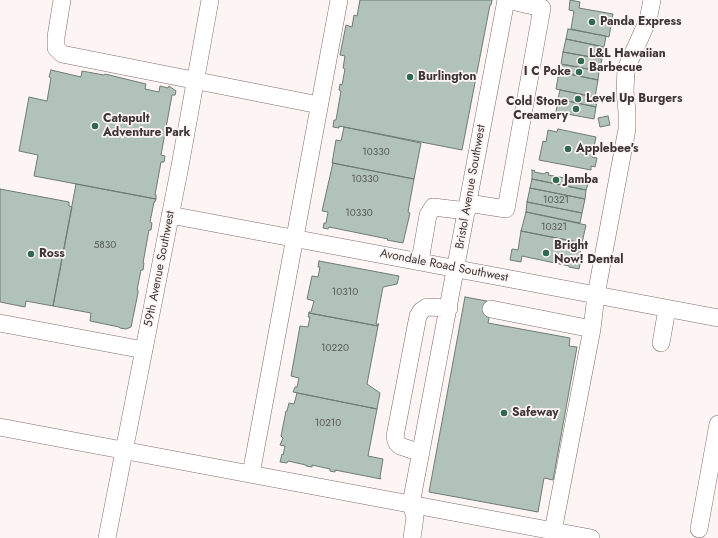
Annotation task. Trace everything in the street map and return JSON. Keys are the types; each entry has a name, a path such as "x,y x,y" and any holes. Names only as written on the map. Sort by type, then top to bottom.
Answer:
{"street":[{"path":"62,0 56,37 56,48 62,54 319,104"},
{"name":"59th Avenue Southwest","path":"107,538 196,80 210,0"},
{"path":"251,474 339,0"},
{"path":"420,261 428,215 433,207 506,209 542,8 507,0"},
{"name":"Bristol Avenue Southwest","path":"412,538 416,517 411,504 507,0"},
{"path":"553,531 592,329 596,295 627,129 625,91 626,69 648,20 652,0"},
{"name":"Avondale Road Southwest","path":"170,215 718,318"},
{"path":"421,454 400,446 395,437 418,316 421,311 427,307 449,308"},
{"path":"491,309 592,329"},
{"path":"661,343 667,309"},
{"path":"0,323 144,350"},
{"path":"699,529 718,424"},
{"path":"0,427 591,538"}],"building":[{"name":"Burlington","path":"360,0 492,0 462,150 339,126 339,128 333,127 334,120 336,120 341,91 339,90 340,84 342,85 345,69 343,68 345,56 340,55 346,25 352,27 354,15 357,16"},
{"name":"Panda Express","path":"570,0 580,2 579,8 613,14 609,37 571,29 574,11 569,10"},
{"path":"568,29 606,36 604,47 566,39"},
{"path":"566,39 604,47 602,59 563,52"},
{"name":"L&L Hawaiian Barbecue","path":"563,52 602,59 599,71 561,64"},
{"name":"I C Poke","path":"561,64 599,71 598,80 559,72"},
{"name":"Catapult Adventure Park","path":"51,70 81,77 82,71 105,74 146,84 145,89 159,92 160,86 168,88 169,86 176,91 175,95 172,95 161,155 165,156 164,162 161,162 155,195 156,199 34,176 38,155 19,151 29,97 47,101"},
{"path":"559,72 598,80 595,97 556,89"},
{"name":"Level Up Burgers","path":"560,90 598,98 596,107 558,99"},
{"name":"Cold Stone Creamery","path":"558,99 596,107 594,119 556,112"},
{"path":"608,116 610,125 600,127 598,118"},
{"path":"344,127 421,143 414,179 332,163 336,140 341,141"},
{"name":"Applebee's","path":"558,129 596,137 592,157 597,158 595,167 591,166 591,170 539,160 543,141 546,142 548,130 557,132"},
{"path":"333,163 414,179 408,212 410,213 403,243 329,227 328,229 323,228 324,223 326,223 328,212 322,211"},
{"name":"Jamba","path":"532,170 535,171 534,172 545,174 546,172 549,173 548,175 571,179 572,177 576,178 576,180 586,182 586,179 590,180 586,190 532,179"},
{"path":"532,179 586,190 585,199 530,188"},
{"path":"76,184 156,199 150,222 152,223 151,230 149,230 143,270 141,270 131,327 126,329 90,321 91,313 53,306"},
{"path":"530,188 585,199 582,213 527,202"},
{"name":"Ross","path":"0,189 69,202 69,206 72,207 53,306 26,301 25,307 0,302"},
{"path":"527,202 582,213 580,223 526,212"},
{"path":"526,212 586,225 582,243 521,231"},
{"name":"Bright Now! Dental","path":"521,231 582,243 579,258 581,259 579,269 522,256 521,262 510,260 512,249 518,250"},
{"path":"319,261 399,276 397,284 383,287 376,324 379,324 378,326 309,313 311,312 314,301 307,299 312,276 318,277 320,267 318,267"},
{"name":"Safeway","path":"465,297 492,302 488,323 570,338 569,346 577,347 553,480 544,478 538,512 429,492"},
{"path":"309,313 378,326 367,384 380,393 377,409 293,392 295,387 297,387 299,378 291,376 300,326 308,327 310,317 308,317"},
{"path":"297,393 377,409 368,456 383,459 381,479 335,470 335,472 330,471 330,469 312,465 312,467 288,461 287,463 280,462 285,446 280,445 283,438 281,436 286,411 289,403 294,404"}],"place":[{"name":"Panda Express","path":"592,22"},
{"name":"L&L Hawaiian Barbecue","path":"581,61"},
{"name":"I C Poke","path":"579,72"},
{"name":"Burlington","path":"410,77"},
{"name":"Level Up Burgers","path":"578,99"},
{"name":"Cold Stone Creamery","path":"576,109"},
{"name":"Catapult Adventure Park","path":"95,126"},
{"name":"Applebee's","path":"568,149"},
{"name":"Jamba","path":"556,180"},
{"name":"Bright Now! Dental","path":"546,253"},
{"name":"Ross","path":"31,254"},
{"name":"Safeway","path":"504,413"}]}
